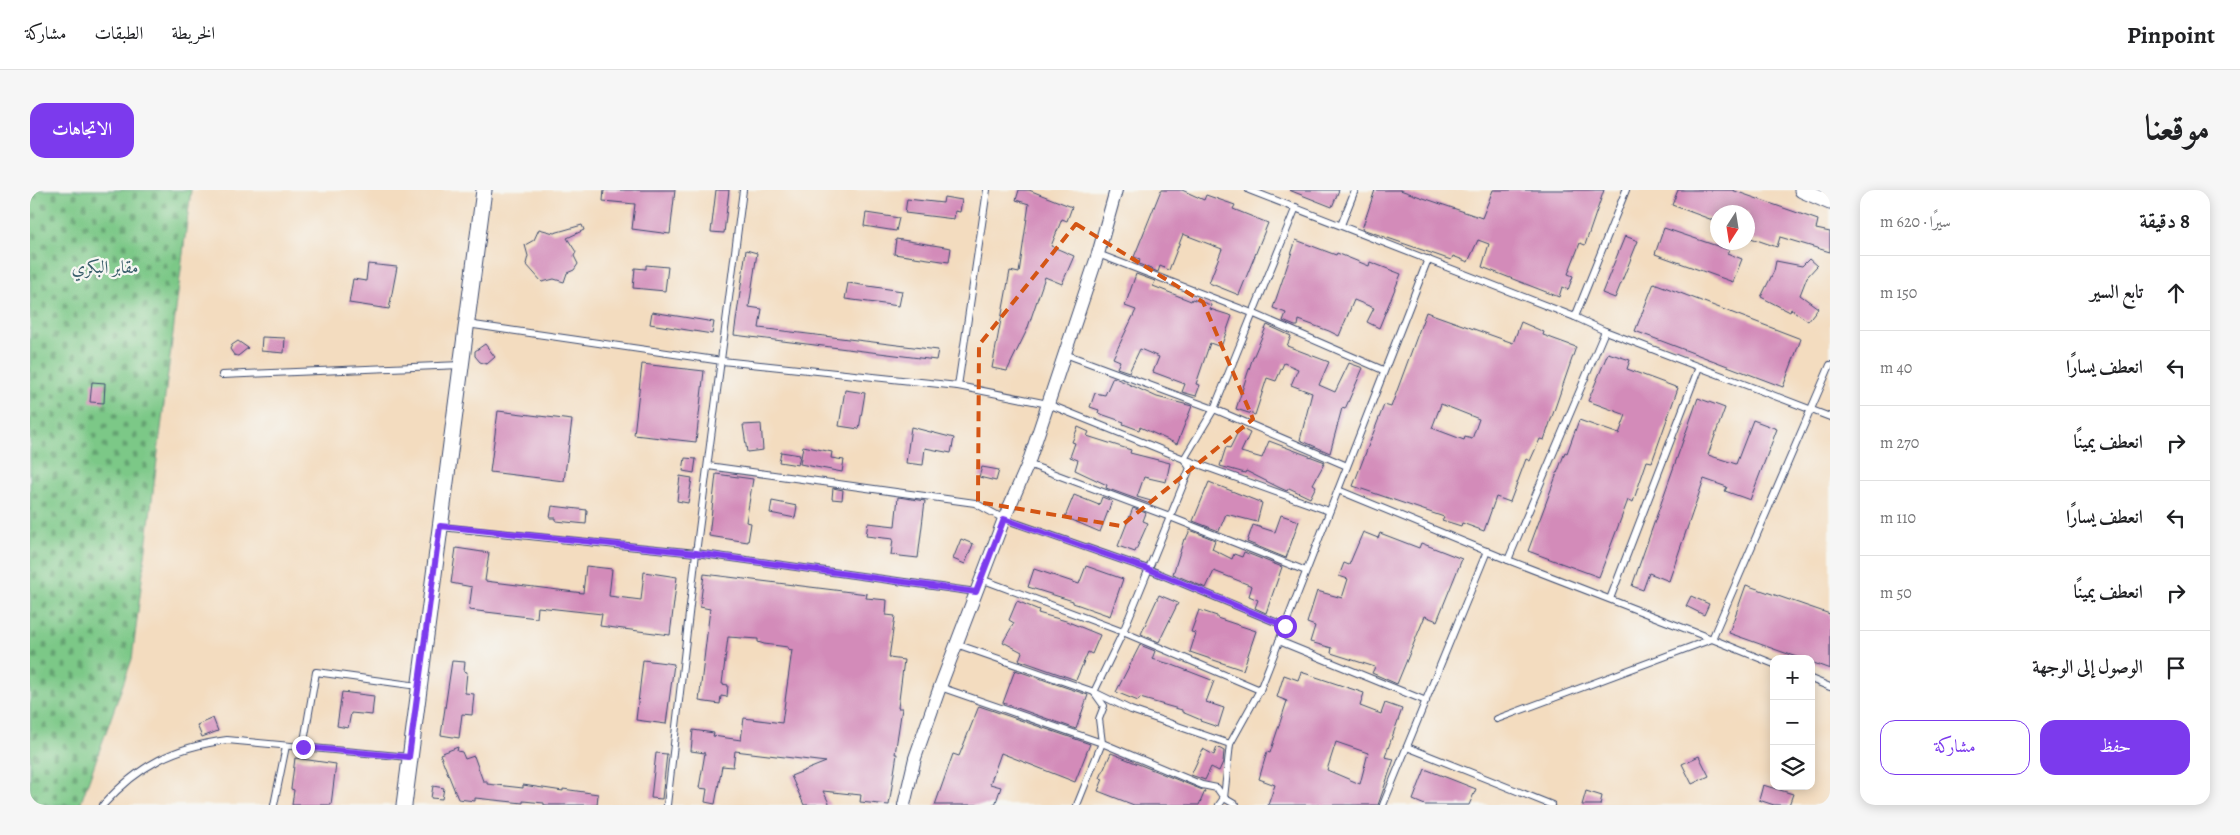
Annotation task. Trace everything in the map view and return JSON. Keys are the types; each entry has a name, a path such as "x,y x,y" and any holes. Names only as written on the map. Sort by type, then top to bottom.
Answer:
{"street":[{"path":"404,805 484,190"},
{"path":"904,805 915,758 940,687 1004,519 1028,464 1098,254 1116,190"},
{"path":"1802,190 1830,202"}],"lane":[{"path":"667,805 696,553 743,190"},
{"path":"958,386 987,190"},
{"path":"1249,190 1830,417"},
{"path":"1341,225 1356,190"},
{"path":"1575,317 1626,190"},
{"path":"1184,459 1214,409 1296,207"},
{"path":"1098,254 1252,313 1383,370"},
{"path":"1220,805 1224,798 1230,744 1260,690 1383,370 1428,259"},
{"path":"467,324 722,361 958,386 1048,404 1184,459 1329,511"},
{"path":"1508,560 1606,331"},
{"path":"1065,354 1214,409 1347,466"},
{"path":"222,375 461,365"},
{"path":"1497,719 1712,639 1830,365"},
{"path":"1610,599 1699,367"},
{"path":"1094,692 1123,632 1190,468 1184,459"},
{"path":"1028,464 1170,516 1306,571"},
{"path":"708,466 976,503 1004,519 1148,569 1285,626"},
{"path":"1338,490 1508,560 1770,662"},
{"path":"440,526 696,553 976,592"},
{"path":"1383,805 1487,551"},
{"path":"982,579 1123,632 1260,690"},
{"path":"1279,641 1426,701"},
{"path":"956,644 1094,692 1131,710 1230,744"},
{"path":"303,747 316,672 418,686"},
{"path":"1815,681 1830,687"},
{"path":"940,687 1102,743 1202,785 1217,788 1224,798 1236,805"},
{"path":"1077,805 1102,743 1099,719 1104,706 1094,692"},
{"path":"103,805 118,789 164,757 197,744 227,740 409,757"},
{"path":"274,805 286,746"},
{"path":"1407,747 1552,805"}],"highlighted area":[{"path":"1076,224 1203,302 1253,419 1121,526 978,502 979,345"}],"green space":[{"name":"مقابر البكري","path":"30,190 191,190 132,659 80,805 30,805"}],"building":[{"path":"604,190 675,190 670,234 632,229 635,204 603,201"},
{"path":"716,190 729,190 724,233 711,232"},
{"path":"1019,190 1029,190 1072,207 1067,221 1062,219 1051,246 1074,256 1062,284 1045,277 1027,330 1007,371 992,368 1010,271 1019,273 1029,204 1016,200"},
{"path":"1161,190 1182,190 1204,200 1206,195 1235,205 1233,209 1268,223 1239,295 1209,283 1222,249 1183,234 1169,270 1160,266 1158,272 1139,264 1140,259 1134,257"},
{"path":"1289,190 1339,190 1332,207"},
{"path":"1375,190 1400,190 1482,218 1493,190 1604,190 1585,245 1580,243 1568,274 1573,276 1568,290 1562,287 1559,297 1482,267 1489,244 1478,240 1468,262 1453,256 1451,260 1362,229"},
{"path":"1678,190 1732,190 1818,220 1816,229 1830,232 1830,252 1780,237 1777,247 1755,239 1755,205 1710,205 1710,219 1672,205"},
{"path":"944,197 962,200 960,212 955,211 954,219 905,213 907,199 943,203"},
{"path":"866,213 899,218 896,231 864,226"},
{"path":"582,225 584,230 567,238 576,252 574,256 578,264 574,270 567,273 564,282 554,279 542,282 526,264 528,256 525,245 534,240 539,229 554,233"},
{"path":"1664,228 1710,244 1710,250 1729,250 1727,253 1742,259 1733,282 1655,254"},
{"path":"1625,236 1638,241 1615,298 1602,293"},
{"path":"896,239 951,248 949,262 894,254"},
{"path":"1296,240 1336,255 1337,253 1369,266 1370,262 1401,274 1379,328 1367,322 1374,308 1354,300 1339,336 1299,320 1298,326 1283,321 1286,313 1273,308"},
{"path":"746,250 757,253 749,307 762,309 759,328 938,350 936,360 734,335"},
{"path":"1809,259 1817,266 1807,277 1800,295 1818,308 1808,321 1791,309 1790,312 1761,297 1774,271 1776,261 1802,266"},
{"path":"368,264 397,267 389,309 349,303 353,279 366,281"},
{"path":"646,265 668,267 665,291 633,288 635,268 646,269"},
{"path":"1136,274 1155,281 1153,286 1191,301 1192,299 1211,305 1210,309 1232,316 1221,347 1210,343 1196,384 1200,385 1196,396 1182,392 1185,384 1153,372 1159,357 1140,349 1129,372 1117,368 1120,361 1113,358 1136,310 1125,306"},
{"path":"848,283 902,291 899,306 845,299"},
{"path":"1654,283 1801,339 1783,387 1635,331"},
{"path":"652,312 714,322 712,334 650,324"},
{"path":"1426,312 1513,343 1521,322 1544,332 1543,335 1576,347 1544,440 1540,439 1530,461 1526,459 1510,502 1496,497 1484,531 1462,523 1461,526 1442,520 1444,517 1353,486 1384,405 1391,407","holes":["1441,404 1479,419 1472,439 1465,437 1464,440 1432,428"]},
{"path":"1267,325 1291,336 1287,346 1329,362 1319,385 1335,392 1349,363 1363,368 1345,409 1342,408 1330,453 1300,440 1312,393 1291,385 1298,369 1284,363 1276,381 1267,378 1255,415 1236,409 1252,360"},
{"path":"262,337 285,338 284,353 261,351"},
{"path":"238,341 248,348 238,356 234,355 230,349"},
{"path":"485,344 495,357 487,364 480,362 475,356 475,351"},
{"path":"1608,353 1630,360 1627,369 1678,388 1652,462 1647,461 1633,502 1628,500 1599,577 1528,551 1579,420 1619,434 1626,415 1588,401"},
{"path":"642,364 704,371 696,442 634,435"},
{"path":"1113,377 1157,397 1192,406 1177,444 1140,427 1139,430 1123,424 1124,422 1098,413 1099,410 1090,407 1095,393 1105,395"},
{"path":"92,382 105,383 104,403 90,402"},
{"path":"845,390 865,393 859,429 839,426"},
{"path":"1698,398 1725,408 1708,455 1736,464 1753,420 1777,429 1750,500 1725,491 1727,487 1704,479 1669,581 1649,573 1643,590 1632,586"},
{"path":"498,411 572,420 564,481 490,472"},
{"path":"761,424 763,450 747,452 743,425"},
{"path":"911,427 954,438 951,453 925,448 923,465 906,463"},
{"path":"1078,427 1089,432 1087,436 1131,450 1130,453 1170,463 1166,482 1144,477 1137,497 1151,501 1150,504 1106,488 1107,485 1075,470 1078,460 1070,457 1075,443 1072,442"},
{"path":"1240,428 1250,433 1241,452 1262,458 1269,441 1325,462 1313,484 1316,486 1310,498 1289,488 1287,491 1246,471 1245,473 1220,466 1226,447 1230,448"},
{"path":"803,446 832,452 831,458 844,460 842,472 800,464"},
{"path":"781,452 800,455 798,465 779,462"},
{"path":"685,458 696,459 694,473 683,471"},
{"path":"982,467 999,470 996,481 979,477"},
{"path":"716,474 753,479 746,522 751,523 748,542 709,536"},
{"path":"680,476 692,478 688,503 677,501"},
{"path":"1209,482 1262,503 1257,522 1226,514 1219,531 1193,521"},
{"path":"833,488 843,490 842,500 832,499"},
{"path":"1074,495 1099,505 1102,497 1112,501 1100,532 1065,517"},
{"path":"898,497 925,501 918,558 891,555 893,539 866,536 868,523 895,526"},
{"path":"772,501 797,506 795,518 770,513"},
{"path":"552,506 587,510 586,524 556,521 556,518 550,518"},
{"path":"1133,508 1146,513 1143,521 1148,523 1135,552 1118,546"},
{"path":"1281,515 1299,521 1286,558 1247,542 1253,525 1275,532"},
{"path":"1190,530 1215,540 1212,549 1232,559 1234,554 1242,557 1244,552 1282,567 1266,613 1255,608 1258,600 1249,596 1252,586 1214,571 1206,588 1173,574 1184,539 1186,539"},
{"path":"1363,532 1378,538 1380,533 1419,548 1421,543 1462,559 1437,621 1425,616 1397,684 1372,673 1375,667 1331,653 1332,648 1310,642 1315,626 1307,623 1317,591 1342,598 1348,579 1339,576 1344,563 1349,565"},
{"path":"961,539 973,544 965,564 953,559"},
{"path":"456,548 489,553 485,581 583,593 586,566 612,569 609,596 641,600 644,572 677,577 670,635 600,626 602,614 538,607 537,618 469,610 472,587 451,583"},
{"path":"1086,566 1123,579 1110,616 1073,603 1073,601 1028,587 1034,569 1079,584"},
{"path":"704,574 867,594 866,598 887,600 886,615 895,616 889,658 904,660 898,708 902,708 889,805 860,802 861,795 823,791 830,805 804,805 791,776 826,762 735,751 733,767 722,766 715,804 705,802 707,789 699,788 705,753 691,751 693,730 714,733 713,736 741,740 744,718 782,723 792,650 788,649 788,647 764,644 758,642 758,639 728,637 722,684 728,685 727,697 721,696 720,704 699,701 710,609 700,607"},
{"path":"1746,585 1830,614 1830,669 1815,663 1815,655 1791,655 1729,633"},
{"path":"1159,595 1178,603 1159,642 1141,634"},
{"path":"1691,596 1709,604 1704,615 1686,606"},
{"path":"1017,601 1039,610 1038,613 1066,621 1100,635 1092,654 1088,652 1076,680 1019,660 1022,652 1003,642 1014,623 1009,620"},
{"path":"1199,610 1256,631 1243,670 1190,652 1196,633 1191,632"},
{"path":"1140,645 1155,651 1152,659 1214,681 1206,702 1224,708 1218,727 1200,721 1182,712 1182,710 1140,698 1138,701 1116,692"},
{"path":"643,660 674,664 666,724 636,720"},
{"path":"452,661 465,662 464,671 467,672 465,693 474,694 472,715 462,714 459,738 441,735"},
{"path":"1015,670 1088,695 1076,729 1003,703"},
{"path":"1301,672 1364,693 1360,706 1381,714 1385,703 1402,709 1385,757 1394,759 1378,805 1268,805 1275,785 1259,779 1267,752 1270,753 1287,701 1277,697 1284,675 1298,680","holes":["1336,742 1368,753 1360,784 1327,770"]},
{"path":"342,692 374,696 372,715 351,713 348,728 337,726"},
{"path":"979,706 1090,744 1075,782 1001,753 990,784 1001,787 995,805 935,805 953,754 959,756"},
{"path":"213,718 218,731 202,737 197,725"},
{"path":"458,747 457,751 462,752 465,759 474,756 483,781 487,781 487,784 523,788 523,785 598,794 597,805 544,805 544,803 523,801 523,803 475,798 475,801 458,799 440,754"},
{"path":"1217,747 1224,751 1223,762 1219,771 1211,767 1205,780 1191,775 1203,749 1214,755"},
{"path":"656,753 667,754 662,799 651,798"},
{"path":"1111,753 1205,791 1199,805 1134,805 1098,791 1103,779 1100,778"},
{"path":"1699,756 1709,776 1692,784 1682,764"},
{"path":"295,758 336,764 331,805 292,805 294,790 291,789"},
{"path":"1425,769 1476,789 1469,805 1425,805 1413,800"},
{"path":"1763,785 1770,787 1770,790 1780,790 1793,794 1789,805 1774,805 1759,800"},
{"path":"433,786 444,788 442,799 431,798"},
{"path":"1586,791 1602,796 1600,805 1582,805"}],"route":[{"path":"303,747 409,757 440,526 696,553 976,592 1004,519 1148,569 1285,626"}]}
